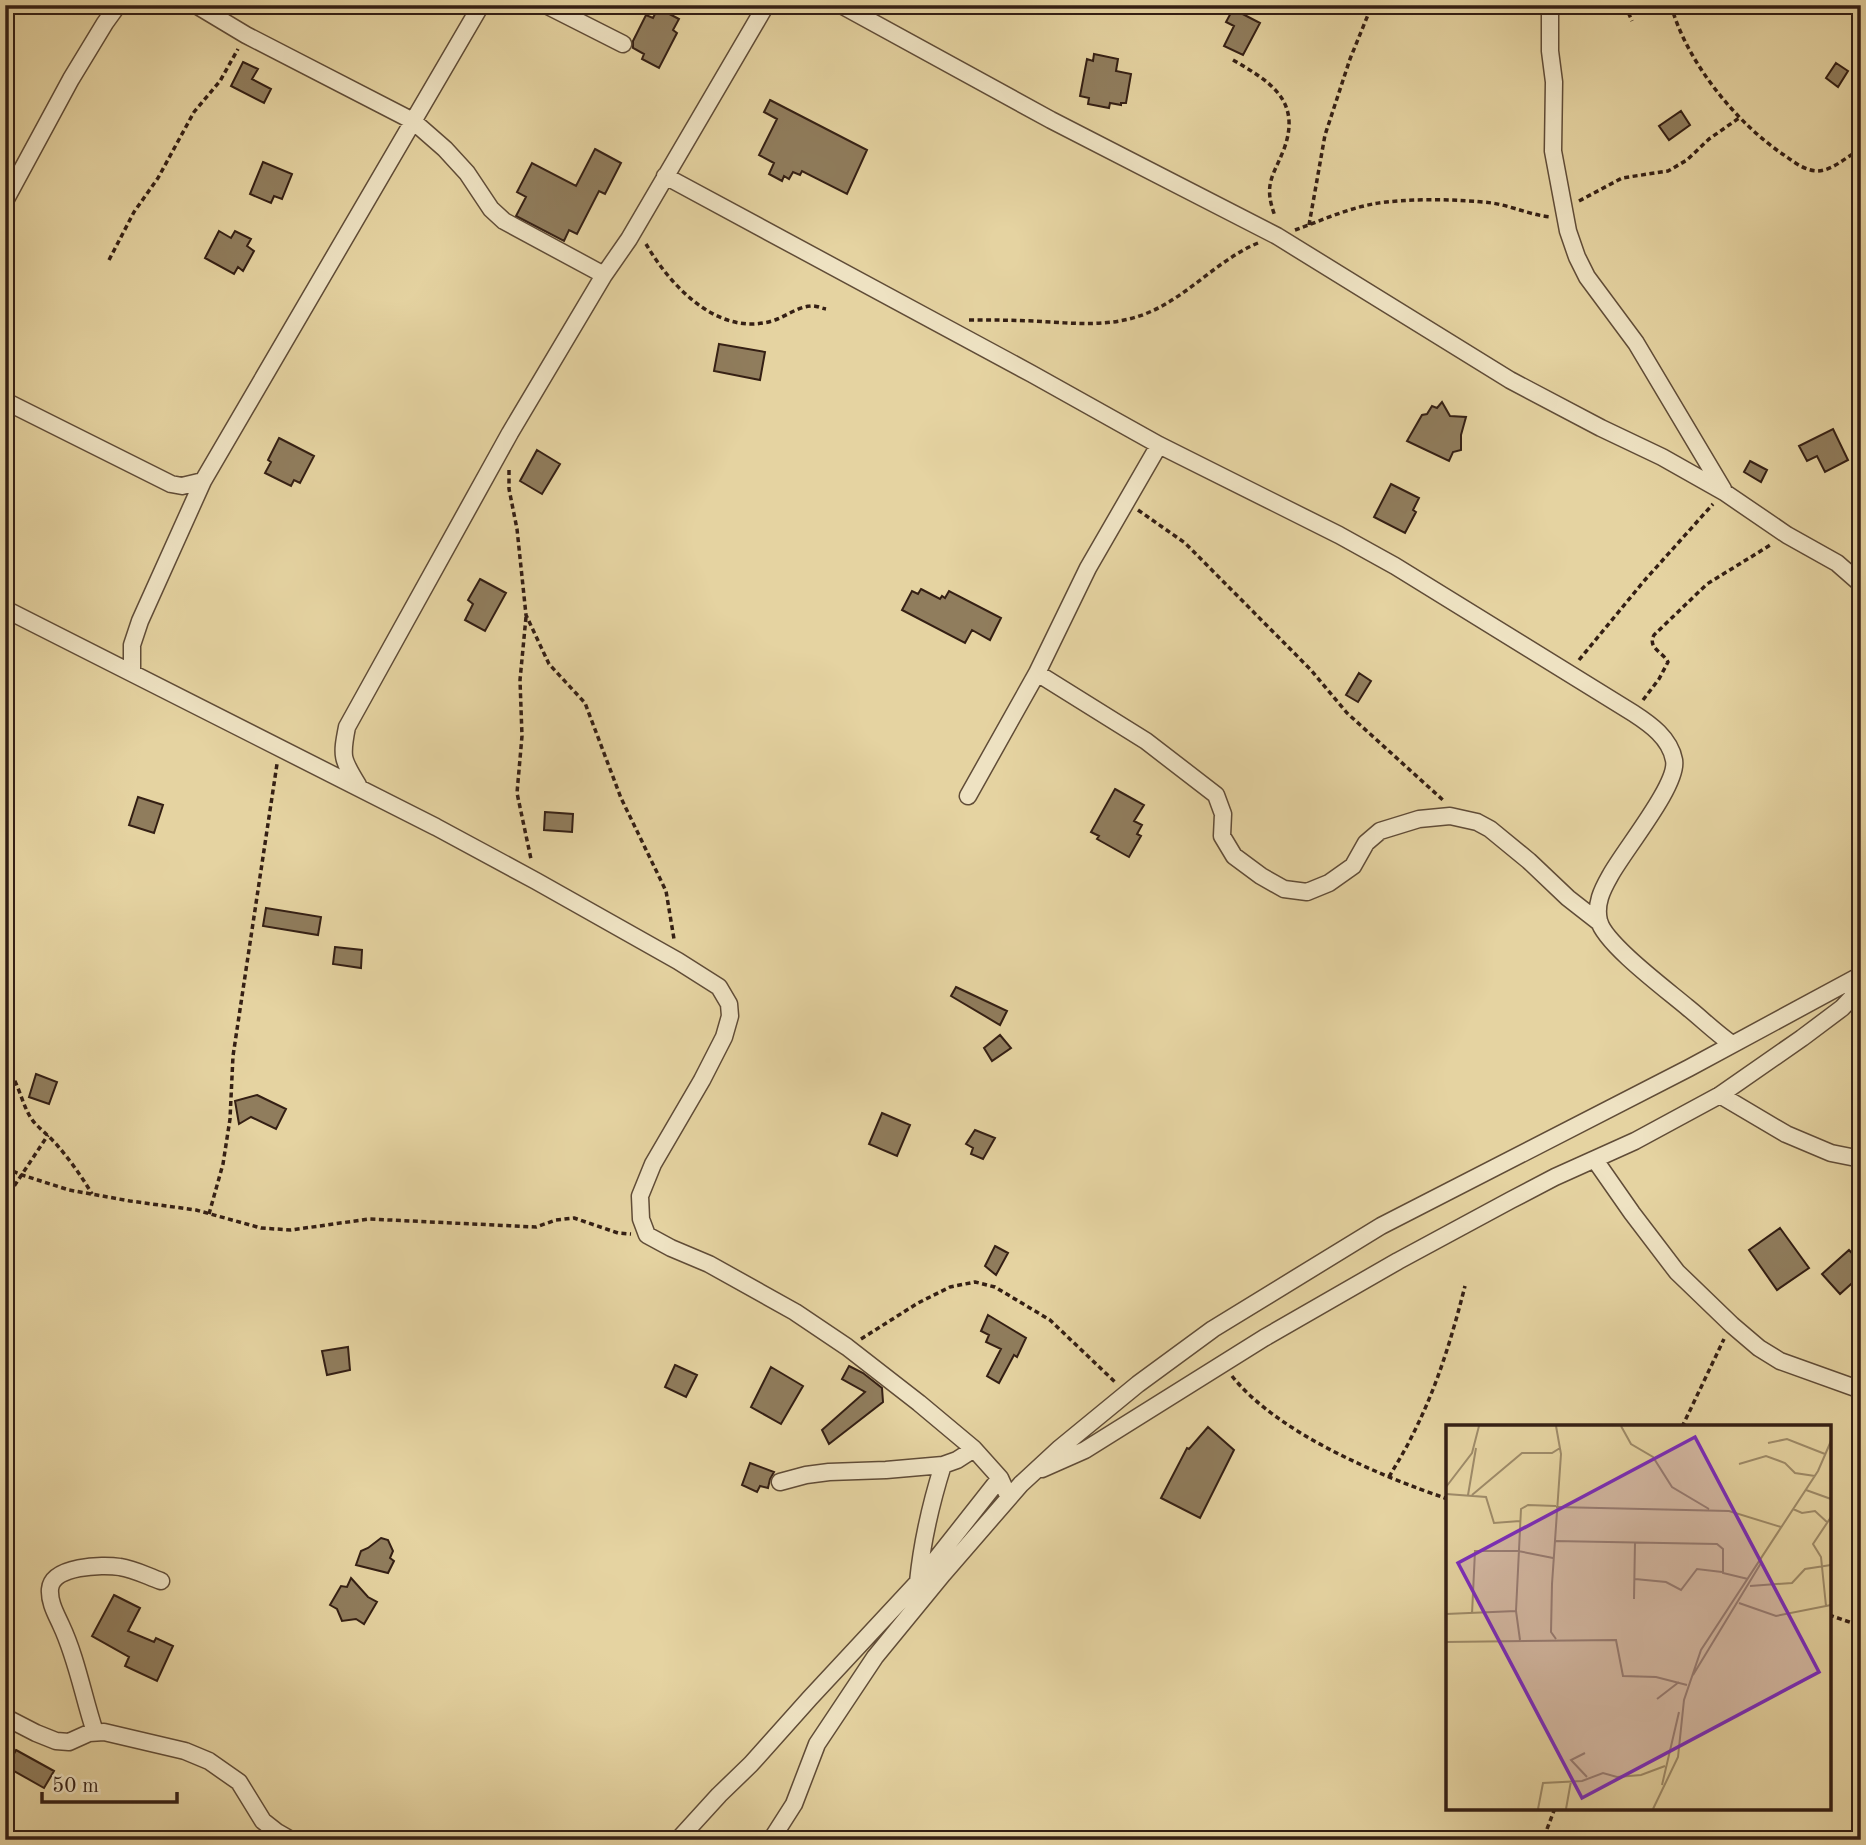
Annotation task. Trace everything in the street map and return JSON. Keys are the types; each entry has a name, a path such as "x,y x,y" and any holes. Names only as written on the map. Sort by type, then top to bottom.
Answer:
{"street":[{"path":"5,201 71,79 118,5"},
{"path":"196,5 246,35 413,121 467,173 491,209 504,221 604,275"},
{"path":"132,673 132,645 139,621 203,481 481,5"},
{"path":"547,5 623,44"},
{"path":"359,787 346,766 342,751 347,727 510,433 604,275 636,227 766,5"},
{"path":"841,5 1051,120 1280,235 1510,380 1662,457 1724,492 1787,535 1837,563 1861,584"},
{"path":"1550,5 1550,51 1554,82 1553,151 1568,231 1577,257 1587,277 1636,343 1724,492"},
{"path":"665,176 1102,412 1159,446 1339,535 1395,566 1654,727 1669,747 1675,761 1673,777 1607,881 1597,903 1600,923"},
{"path":"5,401 171,484 182,486 203,481"},
{"path":"968,796 1037,673 1088,568 1159,446"},
{"path":"5,609 359,787 537,881 719,987 729,1004 730,1016 724,1037 653,1164 640,1196 641,1219 647,1235 709,1264 795,1312 847,1348 974,1449 1000,1478 1009,1497"},
{"path":"1037,673 1146,741 1216,795 1223,814 1222,836 1234,856 1284,889 1307,892 1329,883 1353,866 1366,843 1380,831 1419,819 1437,816 1464,818 1490,829 1600,923 1611,940 1630,959 1732,1044"},
{"path":"771,1840 793,1804 817,1744 875,1657 1009,1497 1032,1473 1127,1394 1213,1329 1381,1226 1689,1068 1861,975"},
{"path":"1032,1473 1085,1450 1224,1362 1458,1228 1555,1177 1646,1135 1720,1095 1812,1031 1842,1008 1861,988"},
{"path":"1720,1095 1786,1134 1831,1153 1861,1159"},
{"path":"1595,1160 1677,1272 1732,1325 1759,1348 1780,1361 1861,1390"},
{"path":"780,1482 829,1472 943,1465 974,1449"},
{"path":"919,1603 918,1582 932,1504 943,1465"},
{"path":"678,1840 918,1582 1000,1478"},
{"path":"96,1732 75,1657 52,1606 50,1588 54,1578 64,1571 119,1566 160,1581"},
{"path":"5,1717 56,1741 69,1742 96,1732 114,1734 185,1751 209,1761 239,1782 263,1821 291,1840"}],"path":[{"path":"1309,225 1325,135 1350,59 1372,5"},
{"path":"1625,5 1632,21"},
{"path":"1671,5 1675,21 1692,54 1725,101 1778,151 1805,169 1816,171 1826,169 1861,149"},
{"path":"109,260 134,212 158,178 194,112 220,81 246,35"},
{"path":"1233,60 1271,83 1281,94 1286,107 1287,139 1269,182 1270,203 1280,235"},
{"path":"932,320 1024,320 1102,324 1145,314 1189,290 1228,259 1251,246 1373,204 1462,201 1495,203 1533,215 1565,214 1622,178 1668,171 1687,160 1709,139 1740,117"},
{"path":"636,227 657,263 688,298 710,313 737,323 752,325 774,321 810,306 826,309"},
{"path":"509,461 509,489 517,529 526,615 520,680 522,736 517,793 537,881"},
{"path":"1569,673 1644,581 1724,492"},
{"path":"1127,502 1185,543 1311,670 1347,713 1464,818"},
{"path":"1633,713 1660,679 1668,662 1653,646 1651,639 1654,635 1707,584 1787,535"},
{"path":"526,615 549,664 585,703 621,798 666,891 678,961"},
{"path":"209,1214 223,1164 230,1119 233,1056 279,747"},
{"path":"5,1067 20,1090 33,1120 84,1180 93,1195"},
{"path":"5,1200 48,1135"},
{"path":"5,1168 69,1190 196,1210 261,1228 291,1230 369,1219 536,1227 556,1220 574,1218 618,1233 647,1235"},
{"path":"847,1348 950,1286 975,1282 995,1287 1050,1320 1127,1394"},
{"path":"1390,1477 1413,1435 1436,1383 1453,1335 1465,1286"},
{"path":"1683,1425 1732,1325"},
{"path":"1224,1362 1254,1400 1277,1418 1328,1448 1390,1477 1446,1498"},
{"path":"1831,1616 1861,1626"},
{"path":"1547,1829 1554,1810"}],"building":[{"path":"658,8 679,19 673,30 677,33 659,68 642,59 644,54 633,48 633,41 646,15 653,18"},
{"path":"1233,9 1260,23 1243,55 1224,46 1234,26 1226,22"},
{"path":"1094,54 1118,59 1116,71 1131,74 1126,103 1110,103 1109,108 1088,104 1089,98 1080,96 1087,59 1093,61"},
{"path":"243,62 258,69 252,79 271,89 264,103 231,86"},
{"path":"1836,63 1848,71 1838,87 1826,78"},
{"path":"770,100 867,150 847,194 802,171 800,175 793,172 789,179 784,176 782,181 769,174 774,163 759,155 777,119 764,112"},
{"path":"1681,111 1690,125 1669,140 1659,126"},
{"path":"595,149 621,163 605,194 599,191 577,234 569,230 564,241 516,216 526,197 517,192 532,163 576,186"},
{"path":"263,162 292,174 282,199 274,196 271,203 250,194"},
{"path":"219,231 231,238 235,231 251,239 247,246 254,251 243,271 238,267 234,274 205,258"},
{"path":"719,344 765,352 760,380 714,371"},
{"path":"1442,402 1450,416 1466,417 1461,435 1461,450 1453,452 1449,461 1407,441 1422,415 1427,414 1432,406 1437,408"},
{"path":"1833,429 1848,460 1825,472 1817,456 1807,461 1799,446"},
{"path":"279,438 314,456 300,483 294,480 291,486 265,473"},
{"path":"537,450 560,464 542,494 520,481"},
{"path":"1750,461 1767,470 1761,482 1744,472"},
{"path":"1391,484 1419,498 1413,510 1416,512 1405,533 1374,517"},
{"path":"480,579 506,593 485,631 465,620 473,604 468,600"},
{"path":"921,589 940,599 942,596 945,598 949,591 1001,618 990,640 972,630 965,643 902,610 912,591 918,594"},
{"path":"1359,673 1371,681 1358,702 1346,695"},
{"path":"1115,789 1144,805 1134,821 1142,825 1137,834 1141,836 1129,857 1097,839 1099,836 1091,832"},
{"path":"138,797 163,805 154,833 129,825"},
{"path":"545,812 573,814 572,832 544,830"},
{"path":"266,908 321,917 318,935 263,926"},
{"path":"335,947 362,950 361,968 333,964"},
{"path":"956,987 1007,1011 1000,1025 951,996"},
{"path":"1000,1035 1011,1048 992,1061 984,1048"},
{"path":"36,1074 57,1082 49,1104 29,1097"},
{"path":"257,1095 286,1109 276,1129 251,1117 239,1124 235,1101"},
{"path":"882,1113 910,1125 897,1156 869,1144"},
{"path":"975,1130 995,1138 983,1159 971,1154 973,1148 966,1144"},
{"path":"1780,1228 1809,1268 1777,1290 1749,1250"},
{"path":"995,1246 1008,1253 996,1275 985,1266"},
{"path":"1849,1250 1861,1263 1861,1275 1840,1294 1822,1274"},
{"path":"988,1315 1026,1338 999,1383 987,1376 1001,1349 986,1342 989,1335 981,1331"},
{"path":"348,1347 350,1370 327,1375 322,1351"},
{"path":"675,1365 697,1375 686,1397 665,1387"},
{"path":"849,1366 882,1388 883,1402 829,1444 822,1430 865,1392 842,1379"},
{"path":"771,1367 803,1386 781,1424 751,1407"},
{"path":"1208,1427 1234,1450 1200,1518 1161,1498 1187,1448 1189,1449"},
{"path":"750,1463 774,1472 768,1488 760,1486 757,1492 742,1485"},
{"path":"381,1538 388,1540 393,1551 390,1558 394,1561 388,1573 356,1565 361,1551"},
{"path":"351,1578 368,1597 377,1602 364,1624 356,1619 342,1621 337,1609 330,1605 341,1586 347,1587"},
{"path":"114,1595 140,1608 128,1631 154,1642 156,1638 173,1646 157,1681 125,1666 129,1657 92,1636"},
{"path":"16,1750 54,1771 44,1788 7,1767"}]}
